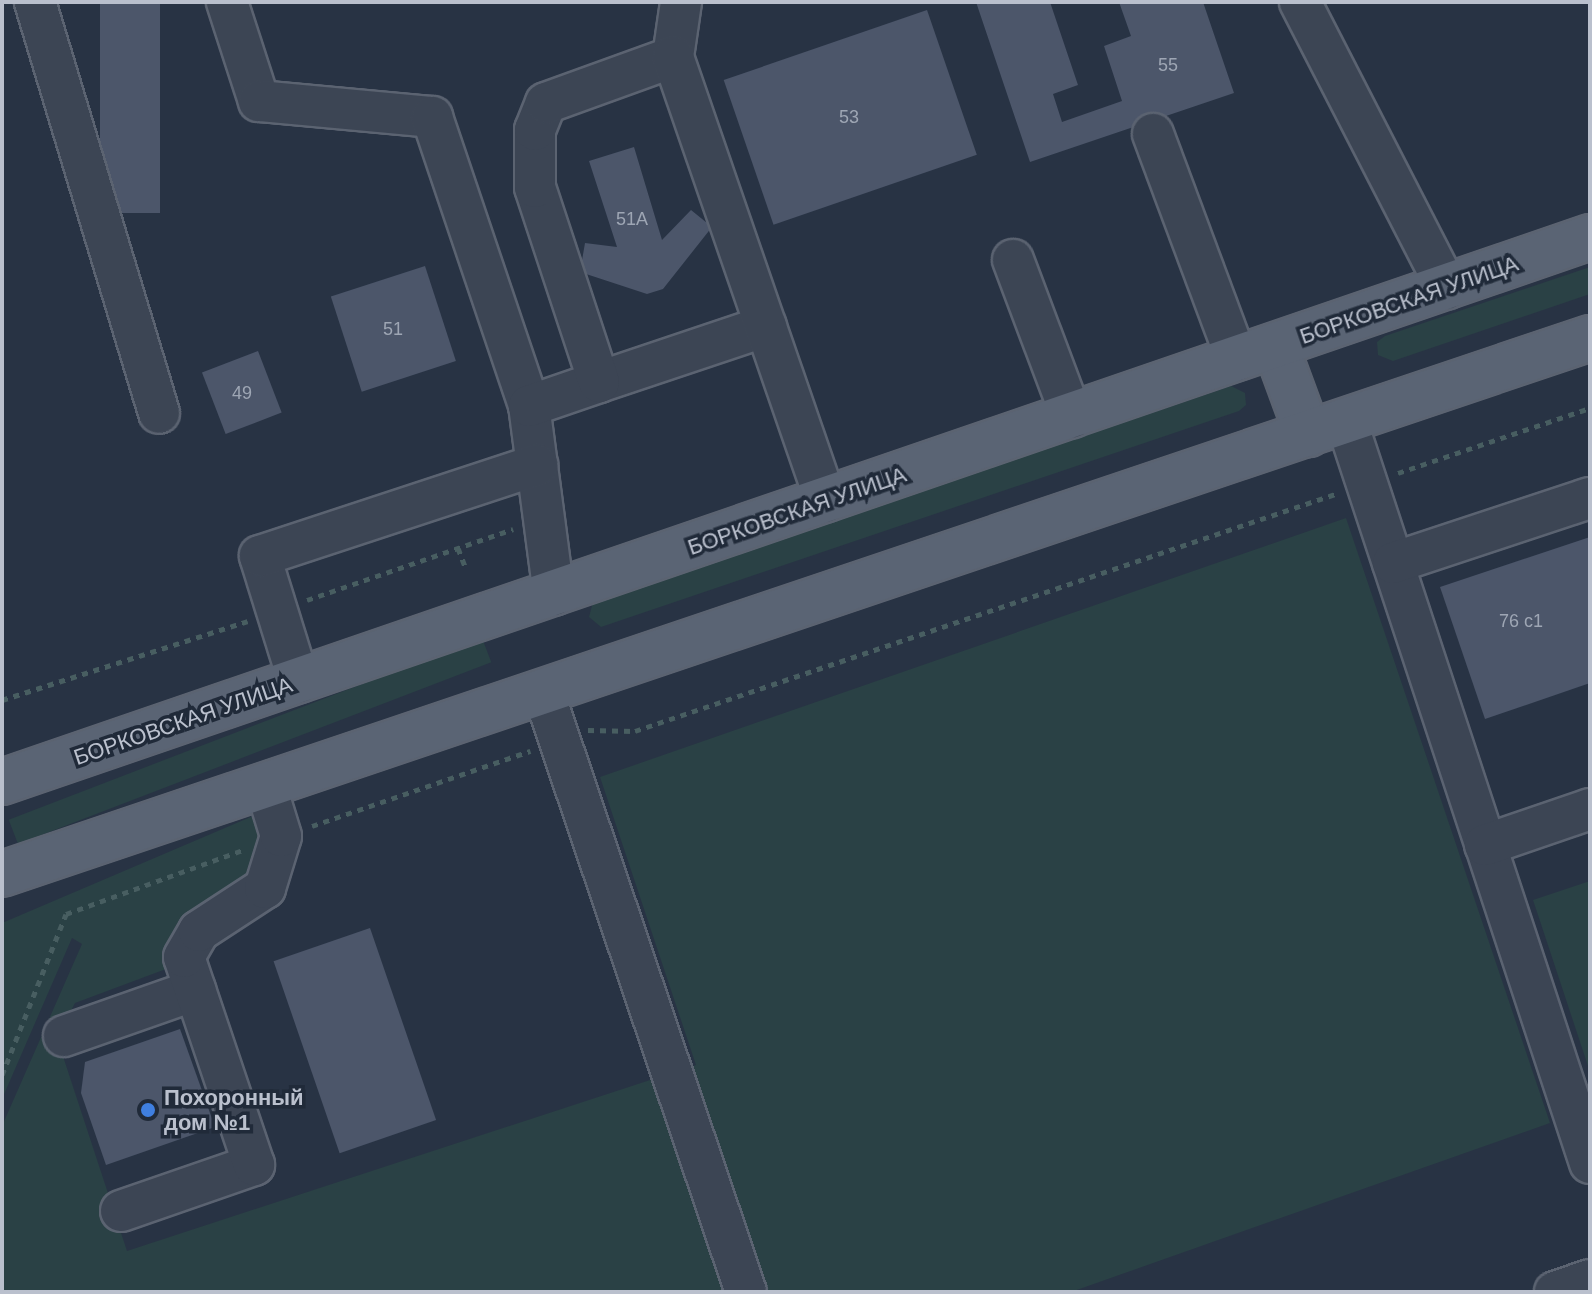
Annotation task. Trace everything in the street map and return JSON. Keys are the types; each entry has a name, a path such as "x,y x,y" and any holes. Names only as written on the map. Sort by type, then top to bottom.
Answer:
{"main road":[{"name":"БОРКОВСКАЯ УЛИЦА","path":"2,782 1590,237"},
{"path":"2,874 544,694 1590,338"},
{"path":"1256,353 1327,427"},
{"path":"2,901 140,829"}],"street":[{"path":"35,2 159,413"},
{"path":"227,2 259,101 432,117 529,406 554,595"},
{"path":"681,2 673,57 826,501"},
{"path":"1300,2 1447,288"},
{"path":"599,382 535,187 535,130 546,103 673,57"},
{"path":"1153,134 1256,353"},
{"path":"1013,260 1072,417"},
{"path":"529,406 766,326"},
{"path":"1327,427 1366,484 1590,1163"},
{"path":"299,682 260,556 537,465"},
{"path":"1393,563 1590,498"},
{"path":"544,694 746,1292"},
{"path":"121,1211 254,1165 184,957 199,931 265,888 281,836 266,787"},
{"path":"1485,845 1590,809"},
{"path":"64,1036 195,990"},
{"path":"1555,1292 1590,1280"}],"path":[{"path":"2,1075 66,914 590,730 650,726 1590,408"},
{"path":"458,548 465,566"},
{"path":"2,700 67,683"}],"green space":[{"path":"1590,267 1590,294 1393,361 1378,355 1377,342 1385,336"},
{"path":"1231,386 1245,393 1246,405 1239,411 601,627 589,617 593,602"},
{"path":"1346,518 1550,1123 1071,1292 2,1292 2,1126 82,944 72,938 2,1099 2,923 253,816 264,821 260,869 166,969 75,1003 57,1038 127,1251 696,1065 600,777"},
{"path":"482,638 491,662 18,844 9,820"},
{"path":"1590,881 1590,1072 1533,900"}],"building":[{"path":"100,2 160,2 160,213 100,213"},
{"path":"976,2 1050,2 1078,85 1053,94 1062,122 1122,101 1104,46 1131,36 1119,2 1203,2 1234,93 1030,162"},
{"path":"927,10 977,155 774,225 724,80"},
{"path":"634,147 662,240 691,210 712,227 663,289 647,294 580,272 585,243 617,247 589,161"},
{"path":"425,266 456,361 362,392 331,297"},
{"path":"258,351 282,413 226,434 202,373"},
{"path":"1590,537 1590,683 1485,719 1440,587"},
{"path":"370,928 436,1120 340,1153 274,961"},
{"name":"Похоронный дом №1","path":"180,1029 215,1127 106,1165 81,1093 85,1062"}],"place":[{"name":"Похоронный дом №1","path":"148,1110"}]}
